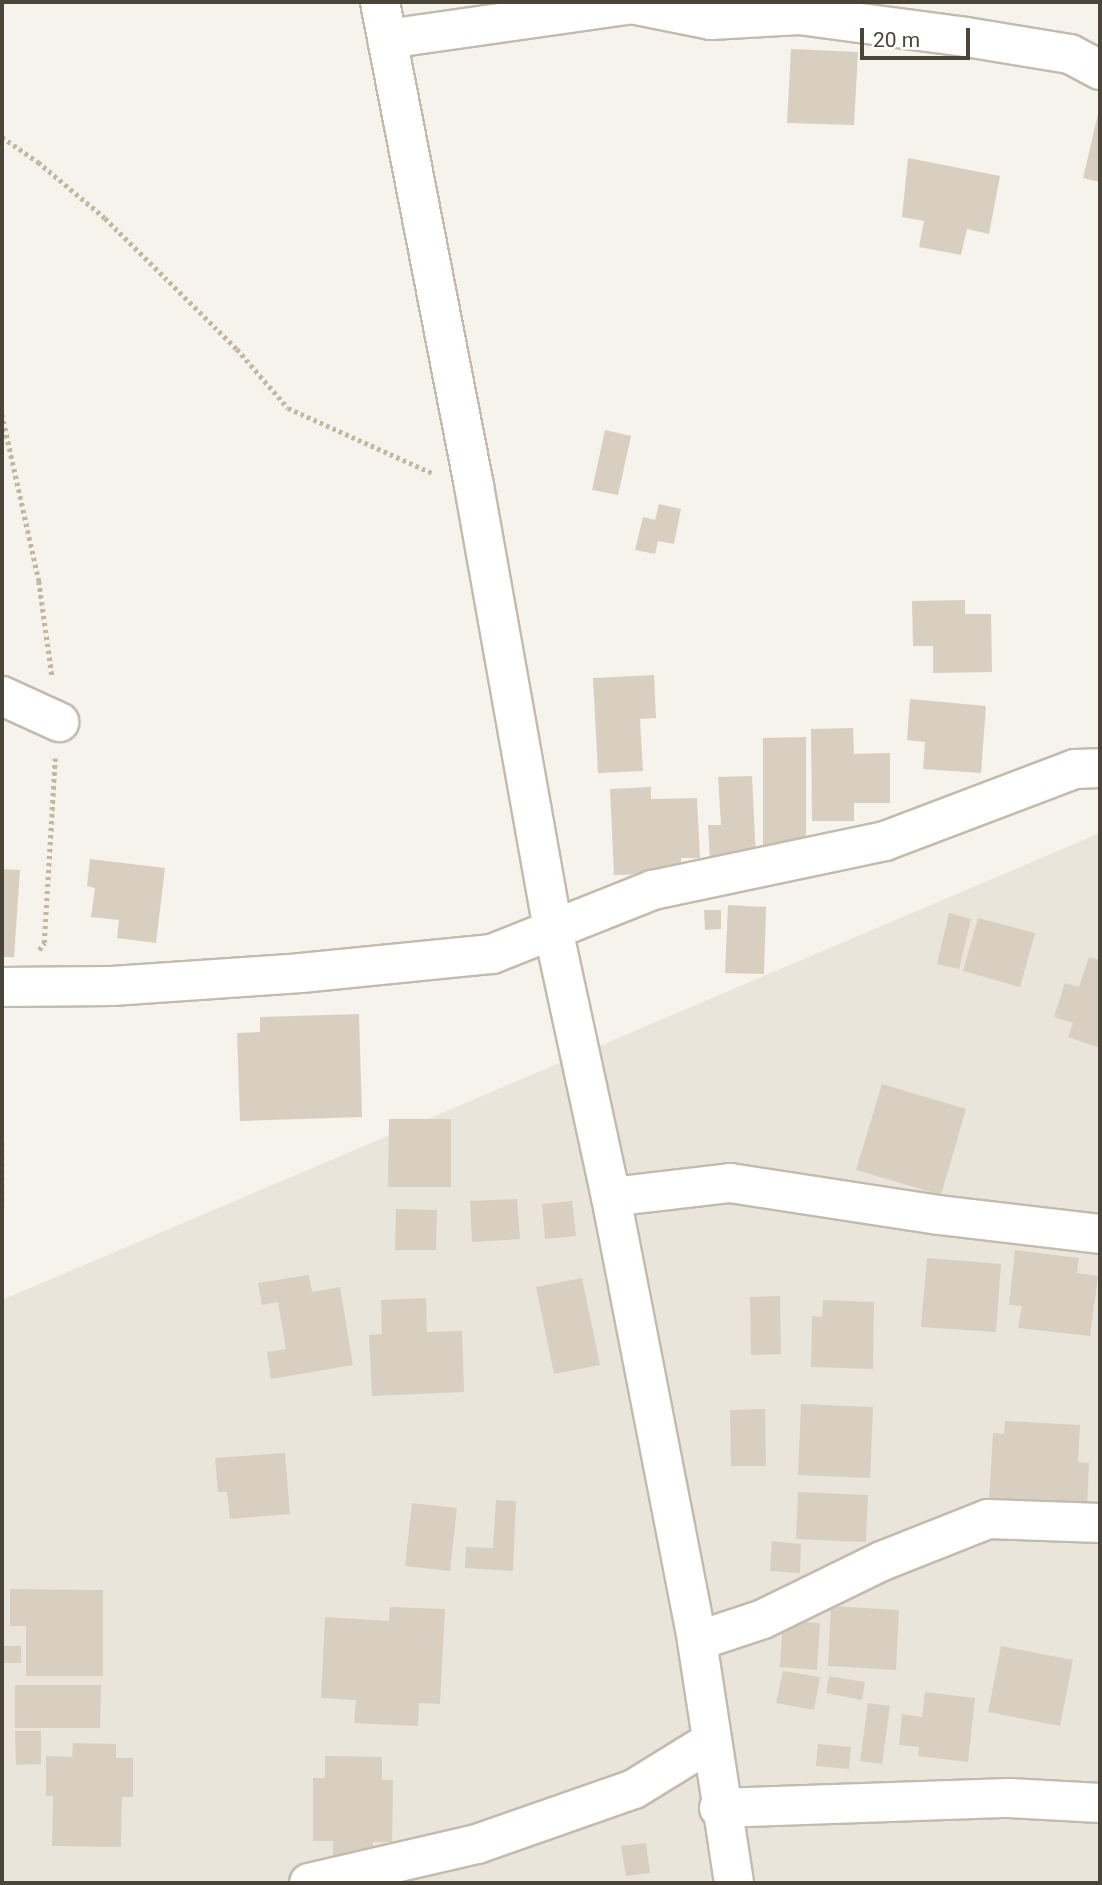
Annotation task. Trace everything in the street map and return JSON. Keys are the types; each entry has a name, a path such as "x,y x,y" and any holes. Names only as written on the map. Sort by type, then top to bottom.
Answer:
{"street":[{"path":"380,2 474,486 553,929 611,1197 697,1641 719,1808 734,1883"},
{"path":"387,39 632,3 711,20 799,15 966,37 1070,54 1100,70"},
{"path":"2,696 59,722"},
{"path":"2,987 113,986 301,973 492,954 653,890 885,841 1075,769 1100,768"},
{"path":"611,1197 730,1183 927,1214 1100,1234"},
{"path":"697,1641 763,1619 882,1561 988,1519 1100,1523"},
{"path":"309,1883 477,1844 634,1789 710,1742"},
{"path":"719,1808 1009,1798 1100,1803"}],"path":[{"path":"2,137 38,162 105,218 237,349 288,408 425,471 474,486"},
{"path":"2,1142 2,1208"}],"shaded area":[{"path":"1100,833 1100,1883 2,1883 2,1300"}],"building":[{"path":"791,49 858,52 854,125 787,123"},
{"path":"1100,111 1100,182 1083,178"},
{"path":"908,158 1000,176 989,234 967,229 961,255 919,247 924,221 902,217"},
{"path":"605,430 631,436 618,495 592,490"},
{"path":"659,504 681,509 674,544 658,541 655,554 635,550 643,517 655,520"},
{"path":"965,600 965,614 991,614 992,672 933,673 933,646 913,646 912,601"},
{"path":"654,675 656,718 640,719 643,771 598,773 593,678"},
{"path":"910,699 986,706 981,773 923,769 925,742 907,740"},
{"path":"853,728 854,754 890,753 890,803 854,803 854,821 812,821 811,729"},
{"path":"806,737 806,843 763,858 763,738"},
{"path":"752,776 756,858 710,860 708,825 721,825 718,777"},
{"path":"651,787 651,799 697,798 700,858 681,858 682,873 614,875 610,789"},
{"path":"90,859 165,868 156,943 117,938 119,920 91,917 95,888 87,886"},
{"path":"2,869 20,870 14,957 2,957"},
{"path":"728,905 766,907 764,974 725,973"},
{"path":"704,910 721,910 721,929 705,930"},
{"path":"949,913 971,919 959,969 937,964"},
{"path":"978,918 1035,933 1020,987 963,971"},
{"path":"1089,957 1100,960 1100,1048 1068,1037 1073,1023 1054,1017 1065,983 1079,987"},
{"path":"359,1014 362,1117 240,1121 237,1033 260,1032 260,1017"},
{"path":"882,1084 966,1109 941,1195 856,1170"},
{"path":"389,1119 451,1119 451,1187 388,1187"},
{"path":"517,1199 520,1239 472,1242 470,1201"},
{"path":"572,1201 576,1236 545,1239 542,1204"},
{"path":"396,1209 437,1210 436,1250 395,1250"},
{"path":"1015,1250 1079,1258 1077,1273 1098,1276 1090,1336 1018,1328 1022,1306 1009,1305"},
{"path":"927,1258 1001,1264 996,1332 921,1327"},
{"path":"309,1275 312,1292 340,1287 353,1365 271,1379 267,1352 286,1349 278,1302 262,1305 258,1283"},
{"path":"582,1278 600,1365 554,1374 536,1287"},
{"path":"780,1296 781,1354 751,1355 750,1297"},
{"path":"426,1298 427,1332 462,1331 464,1392 372,1396 369,1335 382,1334 381,1300"},
{"path":"823,1300 874,1302 873,1369 811,1367 812,1316 822,1317"},
{"path":"801,1404 873,1407 870,1478 798,1475"},
{"path":"765,1409 766,1466 731,1466 730,1410"},
{"path":"1005,1421 1080,1425 1078,1462 1089,1463 1087,1508 989,1503 993,1433 1004,1434"},
{"path":"285,1453 290,1514 230,1519 227,1492 218,1492 215,1458"},
{"path":"798,1492 868,1495 866,1542 796,1539"},
{"path":"496,1500 516,1501 513,1571 465,1568 466,1547 493,1548"},
{"path":"412,1503 457,1508 450,1571 405,1566"},
{"path":"772,1541 801,1544 800,1573 770,1571"},
{"path":"10,1589 103,1590 103,1676 26,1676 26,1626 10,1626"},
{"path":"831,1606 899,1610 896,1670 828,1666"},
{"path":"390,1607 445,1609 440,1704 419,1703 418,1726 354,1723 356,1700 321,1698 325,1617 389,1621"},
{"path":"783,1620 820,1623 817,1670 780,1667"},
{"path":"2,1646 21,1646 21,1663 2,1663"},
{"path":"1001,1646 1073,1660 1060,1726 988,1712"},
{"path":"783,1671 820,1677 814,1710 776,1703"},
{"path":"829,1676 865,1682 862,1700 826,1693"},
{"path":"15,1685 101,1685 100,1728 15,1728"},
{"path":"925,1692 975,1698 968,1762 918,1756 919,1747 899,1745 902,1714 922,1717"},
{"path":"868,1703 890,1706 882,1764 860,1761"},
{"path":"15,1731 41,1731 41,1764 16,1765"},
{"path":"73,1743 116,1744 116,1758 133,1758 133,1797 122,1797 121,1847 52,1846 53,1796 46,1796 46,1756 72,1757"},
{"path":"818,1744 851,1747 849,1769 816,1766"},
{"path":"325,1756 382,1757 382,1780 393,1780 392,1842 373,1842 373,1858 333,1857 333,1841 313,1841 313,1778 325,1778"},
{"path":"646,1843 650,1873 626,1876 621,1846"}]}
